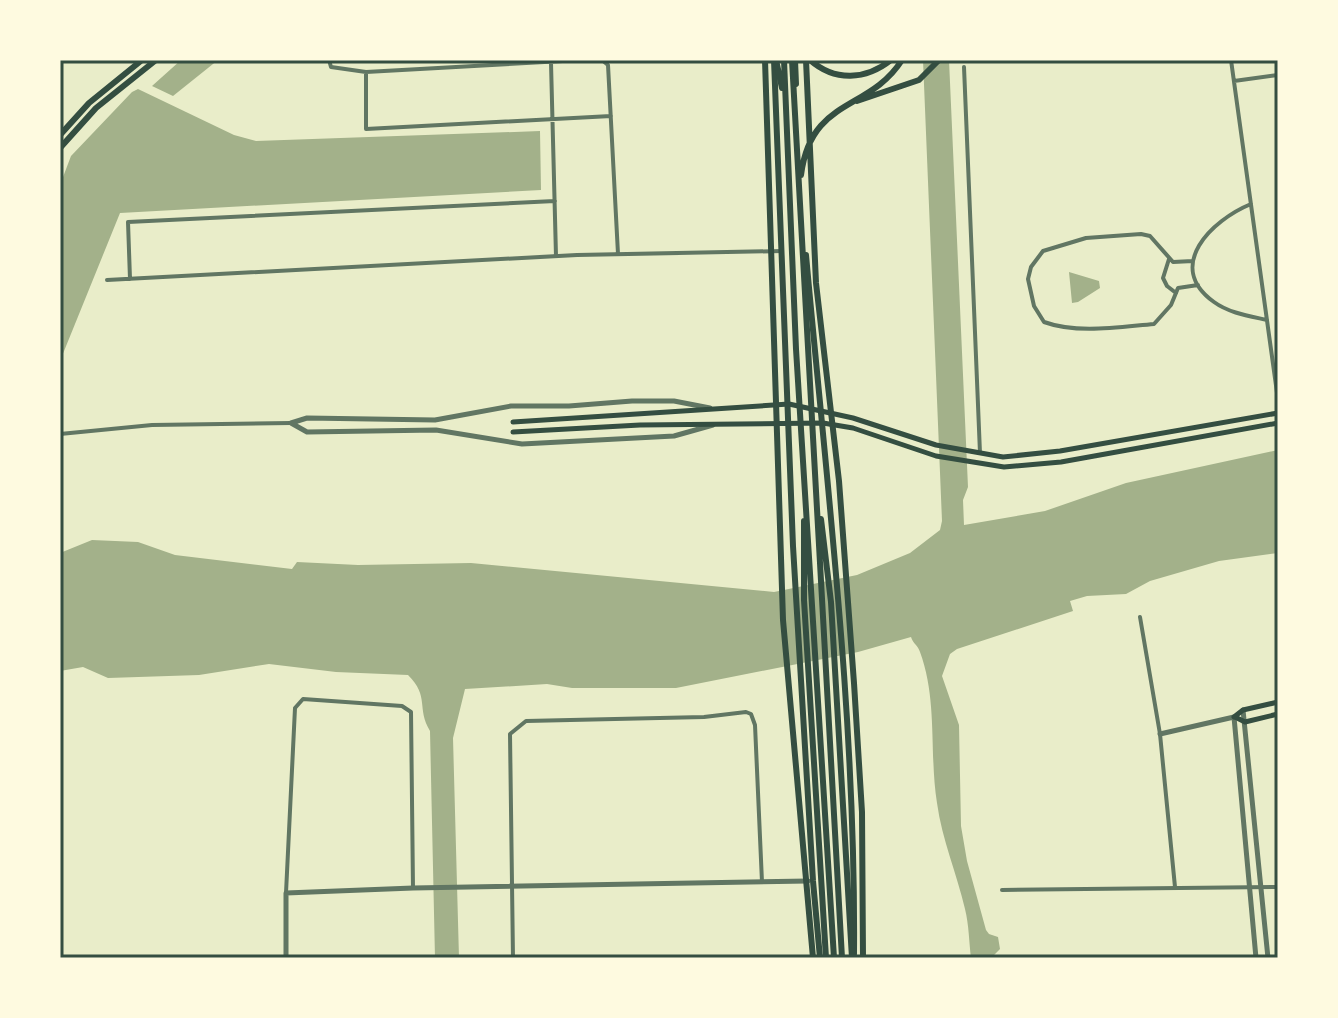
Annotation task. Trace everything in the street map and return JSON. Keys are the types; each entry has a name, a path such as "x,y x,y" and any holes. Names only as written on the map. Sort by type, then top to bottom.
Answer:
{"main road":[{"path":"60,135 89,103 142,60"},
{"path":"60,148 96,108 156,60"},
{"path":"765,60 783,620 813,958"},
{"path":"775,60 786,107"},
{"path":"775,60 796,580 813,881 823,958"},
{"path":"784,60 805,481 834,958"},
{"path":"794,60 799,208 842,958"},
{"path":"794,60 805,252 836,562 855,884 853,958"},
{"path":"808,60 830,73 847,77 878,70 891,60"},
{"path":"808,60 816,283 839,481 862,812 863,958"},
{"path":"799,208 803,160 811,137 826,119 881,83 902,60"},
{"path":"850,103 919,80 939,60"},
{"path":"513,422 643,416 789,404 853,418 936,445 1003,457 1060,451 1278,413"},
{"path":"513,432 823,423 853,428 936,456 1004,467 1061,462 1278,423"},
{"path":"805,481 804,600 826,938 823,958"},
{"path":"817,494 831,602 853,958"},
{"path":"1278,702 1243,710 1234,717 1245,722 1278,714"}],"street":[{"path":"329,60 331,67 366,72 581,60"},
{"path":"602,60 608,65 618,254"},
{"path":"1231,60 1278,400"},
{"path":"551,62 556,256"},
{"path":"964,67 980,453"},
{"path":"366,72 366,129 611,116"},
{"path":"1234,81 1278,75"},
{"path":"130,279 128,222 555,201"},
{"path":"1251,204 1213,227 1198,244 1193,269 1198,285 1215,303 1267,320"},
{"path":"1193,261 1173,262 1150,236 1141,234 1086,238 1043,251 1031,267 1029,290 1044,322 1057,327 1073,326 1085,330 1154,324 1164,315 1178,288 1198,285"},
{"path":"107,280 556,256 782,251"},
{"path":"1170,258 1163,270 1163,278 1176,293"},
{"path":"60,434 152,425 291,423 307,418 435,420 511,406 632,401 674,401 715,409"},
{"path":"291,423 307,432 436,430 522,444 674,436 715,424"},
{"path":"1140,617 1160,734 1175,887"},
{"path":"286,958 295,708 303,699 402,706 411,712 413,888"},
{"path":"1243,710 1268,958"},
{"path":"513,958 510,734 520,724 532,720 751,714 755,725 762,882"},
{"path":"1160,734 1234,717 1256,958"},
{"path":"286,893 813,881"},
{"path":"1002,890 1278,887"}],"shaded area":[{"path":"181,60 218,60 173,96 152,86"},
{"path":"923,60 949,60 968,487 963,500 964,525 1045,511 1126,483 1278,450 1278,553 1219,561 1150,581 1126,594 1087,596 1070,601 1073,611 957,649 950,654 942,676 959,725 961,826 986,930 998,937 1000,949 991,958 971,958 965,909 937,803 926,671 911,637 858,652 676,688 572,688 547,684 465,689 453,738 459,958 435,958 430,731 419,690 408,675 336,672 269,664 199,675 108,678 83,667 60,671 60,553 92,540 138,542 175,555 292,569 297,562 358,565 471,563 774,592 857,575 910,553 940,530 942,521"},
{"path":"138,89 234,135 256,141 540,131 541,190 120,213 60,361 60,185 71,156"},
{"path":"1069,272 1099,281 1100,288 1072,303"}]}
